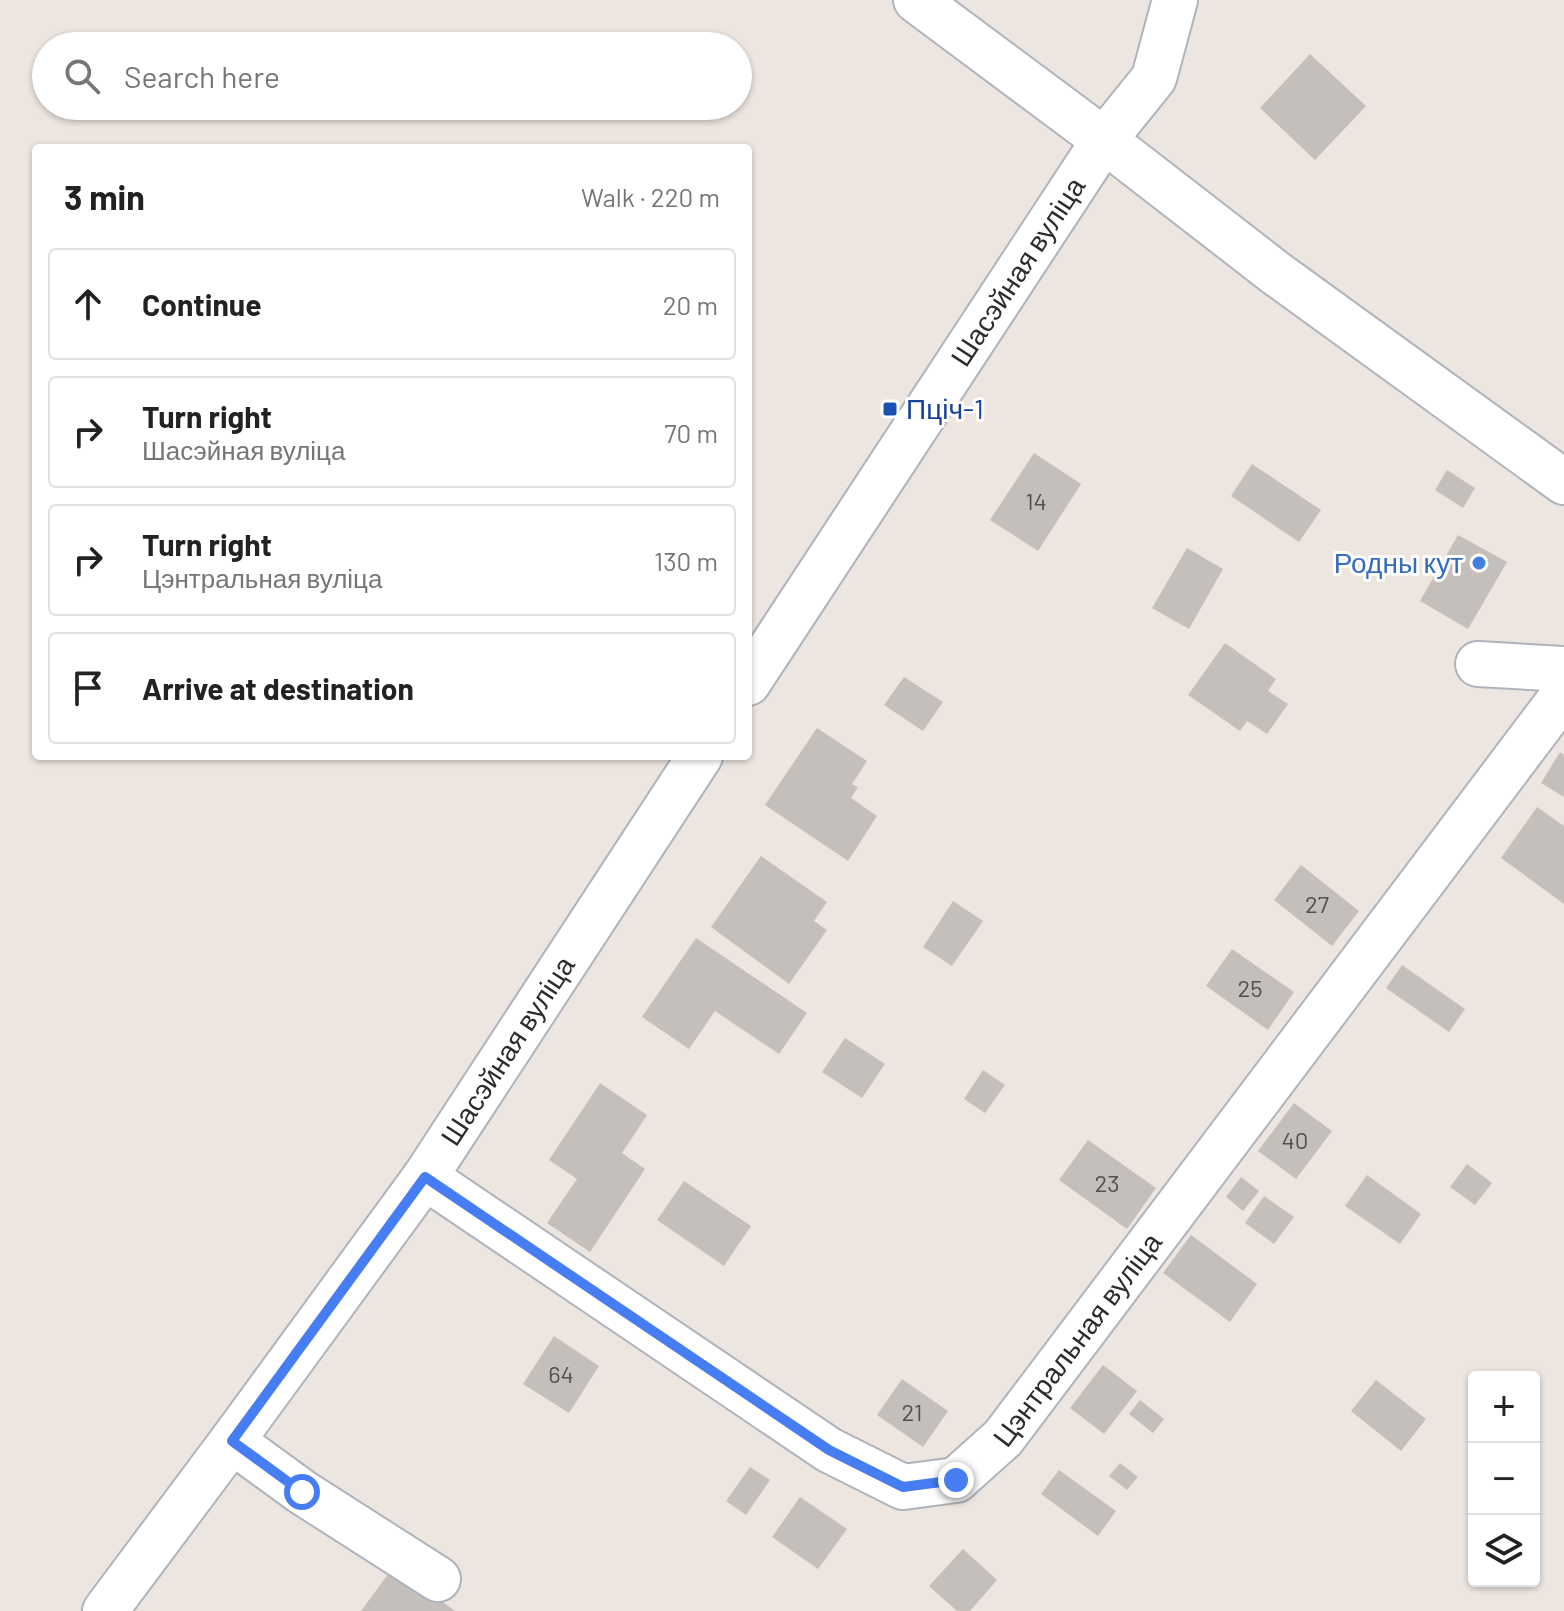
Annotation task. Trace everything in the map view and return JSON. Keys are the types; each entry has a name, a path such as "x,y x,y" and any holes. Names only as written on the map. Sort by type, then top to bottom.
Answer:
{"street":[{"path":"916,0 1277,274 1564,482"},
{"name":"Шасэйная вуліца","path":"752,677 1104,140 1154,78 1175,0"},
{"path":"1478,664 1564,669"},
{"name":"Цэнтральная вуліца","path":"425,1177 829,1450 903,1487 956,1480 1003,1438 1564,694"},
{"name":"Шасэйная вуліца","path":"105,1611 425,1177 697,760"},
{"path":"232,1441 302,1492 438,1579"}],"building":[{"path":"1310,54 1366,106 1315,160 1260,108"},
{"path":"1034,453 1081,484 1038,551 990,520"},
{"path":"1252,464 1321,510 1299,542 1231,496"},
{"path":"1447,470 1475,488 1463,508 1435,490"},
{"path":"1458,535 1507,562 1468,629 1420,601"},
{"path":"1187,548 1223,569 1189,629 1152,608"},
{"path":"1225,643 1276,679 1268,691 1288,704 1267,734 1247,721 1240,731 1188,695"},
{"path":"904,677 943,702 923,731 884,705"},
{"path":"817,728 867,761 852,784 858,787 851,798 877,816 848,861 765,805"},
{"path":"1560,752 1564,755 1564,797 1541,783"},
{"path":"1537,807 1564,826 1564,904 1501,858"},
{"path":"761,856 827,902 814,921 827,930 789,984 711,927"},
{"path":"1301,865 1359,911 1332,946 1274,900"},
{"path":"953,901 983,921 952,966 923,947"},
{"path":"696,938 807,1013 779,1054 715,1011 689,1049 642,1017"},
{"path":"1232,949 1294,992 1268,1030 1206,986"},
{"path":"1402,965 1465,1009 1449,1032 1386,988"},
{"path":"845,1038 885,1064 862,1098 822,1072"},
{"path":"983,1070 1005,1085 985,1113 964,1099"},
{"path":"600,1083 647,1115 622,1153 645,1169 590,1252 547,1223 577,1179 549,1160"},
{"path":"1294,1103 1332,1131 1296,1179 1258,1151"},
{"path":"1088,1140 1156,1188 1127,1229 1059,1180"},
{"path":"1467,1164 1492,1183 1475,1205 1450,1187"},
{"path":"1367,1175 1421,1214 1400,1244 1345,1206"},
{"path":"1241,1177 1259,1191 1243,1211 1226,1197"},
{"path":"684,1181 751,1226 724,1266 657,1220"},
{"path":"1264,1196 1294,1217 1274,1244 1245,1223"},
{"path":"1191,1235 1257,1284 1230,1322 1163,1273"},
{"path":"554,1336 599,1366 569,1413 523,1384"},
{"path":"1103,1365 1137,1391 1104,1434 1070,1408"},
{"path":"902,1379 948,1411 923,1447 877,1415"},
{"path":"1376,1380 1426,1419 1401,1451 1351,1411"},
{"path":"1140,1400 1164,1419 1153,1433 1129,1414"},
{"path":"1120,1463 1138,1477 1127,1490 1109,1476"},
{"path":"750,1467 770,1480 746,1515 726,1501"},
{"path":"1059,1470 1116,1511 1098,1536 1041,1494"},
{"path":"800,1497 847,1529 818,1569 772,1537"},
{"path":"963,1549 997,1580 970,1611 957,1611 929,1586"},
{"path":"394,1566 455,1611 361,1611"}],"place":[{"name":"Пціч-1","path":"890,409"},
{"name":"Родны кут","path":"1479,563"}],"route":[{"path":"302,1492 232,1441 425,1177 829,1450 903,1487 956,1480"}]}
